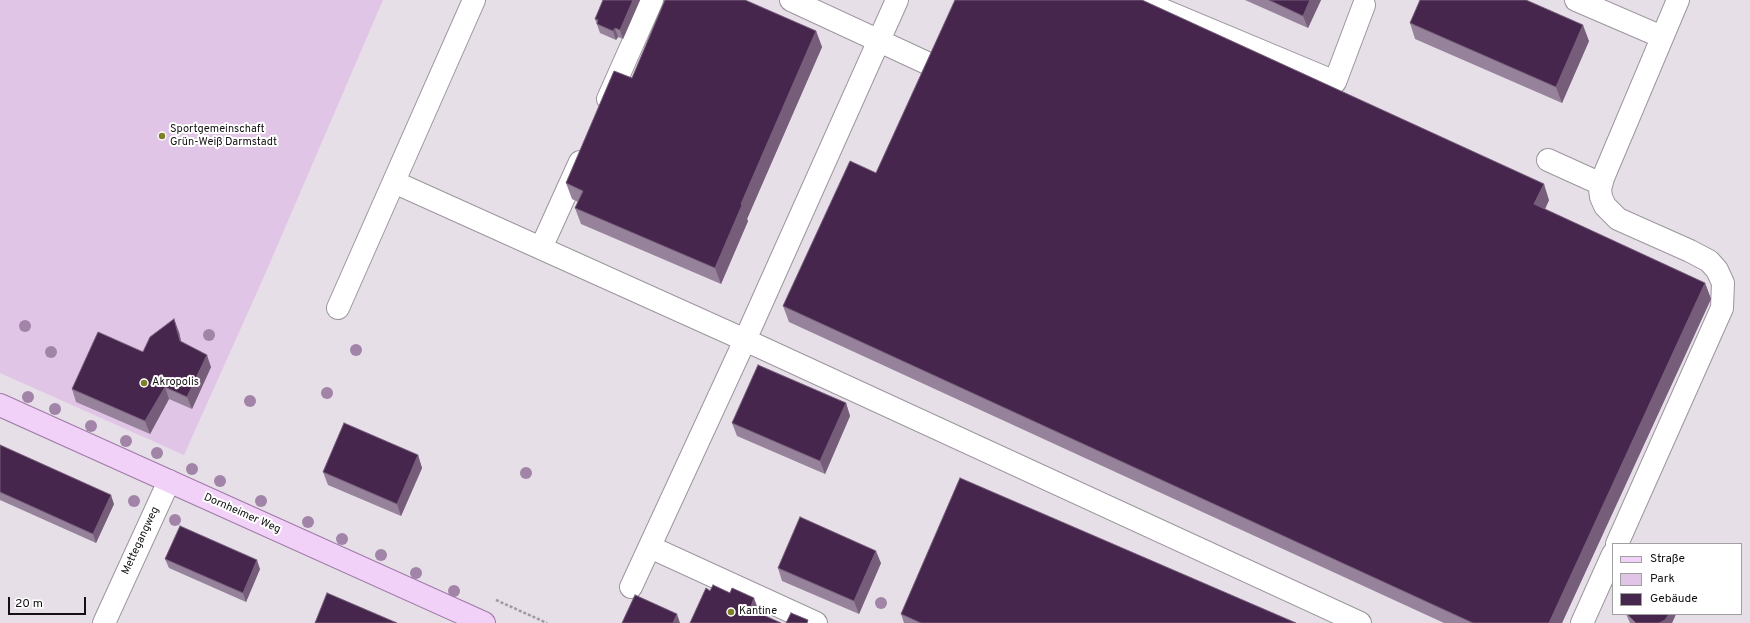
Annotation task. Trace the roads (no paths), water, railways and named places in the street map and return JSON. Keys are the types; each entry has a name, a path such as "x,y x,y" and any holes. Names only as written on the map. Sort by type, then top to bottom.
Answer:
{"main road":[{"name":"Dornheimer Weg","path":"0,405 473,621"}],"street":[{"path":"338,308 474,0"},
{"path":"601,114 652,0"},
{"path":"791,0 929,64"},
{"path":"631,587 745,340 898,0"},
{"path":"1139,0 1335,82 1364,5"},
{"path":"1576,0 1662,37"},
{"path":"1617,543 1722,308 1723,283 1717,270 1709,261 1618,219 1605,206 1601,197 1601,184 1678,0"},
{"path":"541,248 589,142"},
{"path":"1548,160 1601,184"},
{"path":"394,182 745,340 1360,623"},
{"name":"Mettegangweg","path":"104,623 169,481"},
{"path":"650,547 816,623"},
{"path":"1582,623 1612,556"}],"place":[{"name":"Sportgemeinschaft Grün-Weiß Darmstadt","path":"162,136"},
{"name":"Akropolis","path":"144,383"},
{"name":"Kantine","path":"731,612"}]}
